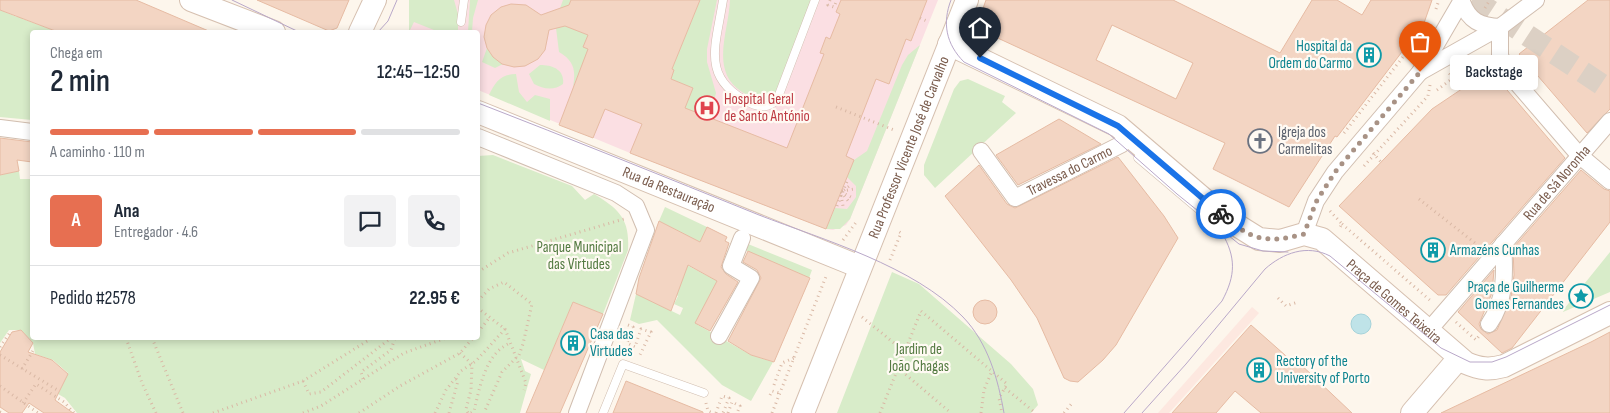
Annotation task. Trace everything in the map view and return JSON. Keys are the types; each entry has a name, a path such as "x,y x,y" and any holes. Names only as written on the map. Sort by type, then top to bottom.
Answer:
{"street":[{"path":"191,0 269,30"},
{"path":"361,30 375,0"},
{"name":"Rua Professor Vicente José de Carvalho","path":"803,413 966,0"},
{"path":"950,44 1087,109 1118,126 1227,219 1259,239 1280,240 1304,234 1322,205 1335,172 1426,77 1536,0"},
{"path":"1462,1 1468,15 1479,24 1500,27"},
{"path":"1426,77 1462,1"},
{"path":"1500,27 1500,55 1504,68 1579,155 1610,181"},
{"name":"Rua da Restauração","path":"480,113 860,267"},
{"name":"Rua de Sá Noronha","path":"1429,330 1579,155 1610,122"},
{"path":"0,128 30,132"},
{"path":"480,138 616,193 636,206 646,230 577,413"},
{"path":"480,146 495,144"},
{"name":"Travessa do Carmo","path":"981,151 1015,198 1122,144"},
{"name":"Praça de Gomes Teixeira","path":"1304,234 1322,239 1334,247 1459,358 1480,368 1492,369 1504,366 1610,313"},
{"path":"720,336 751,278 731,266 742,238"},
{"path":"1489,324 1498,311 1503,286 1498,250"},
{"path":"1412,413 1459,358"}],"lane":[{"path":"461,22 464,0"},
{"path":"723,0 715,60 720,79 725,88 734,95 756,106 764,107 770,106 777,100 815,0"},
{"path":"1087,109 1106,130"},
{"path":"1135,155 1213,220 1233,232 1259,239"},
{"path":"603,413 623,364 704,393"}],"path":[{"path":"830,0 828,5 834,7 837,0"},
{"path":"920,18 929,22"},
{"path":"1343,134 1422,33"},
{"path":"1442,75 1454,67"},
{"path":"1448,71 1453,78"},
{"path":"1437,90 1458,74"},
{"path":"1362,169 1428,96 1426,77"},
{"path":"836,107 894,130"},
{"path":"1372,151 1381,162"},
{"path":"837,206 841,192 848,179"},
{"path":"841,192 852,184"},
{"path":"841,192 854,189"},
{"path":"841,192 853,198"},
{"path":"841,192 848,202"},
{"path":"841,192 842,206"},
{"path":"1419,199 1498,250"},
{"path":"1322,205 1476,340"},
{"path":"841,242 859,217"},
{"path":"480,271 508,253 625,219"},
{"path":"1334,236 1342,224"},
{"path":"890,260 901,233"},
{"path":"772,413 828,271"},
{"path":"480,299 489,289 504,282 532,304 524,344 519,355 502,372 484,413"},
{"path":"1278,298 1286,306 1298,302"},
{"path":"480,310 505,329 526,382 524,390"},
{"path":"880,413 921,311 1007,384 999,398 1002,413"},
{"path":"480,330 490,317"},
{"path":"862,317 904,352"},
{"path":"628,325 633,327 627,343 635,347 642,330 651,332 643,347"},
{"path":"435,413 446,390 461,371 472,364 505,329"},
{"path":"0,347 11,331"},
{"path":"127,340 156,413"},
{"path":"153,340 183,413"},
{"path":"213,413 303,381 369,340"},
{"path":"303,381 309,394 321,392 388,340"},
{"path":"362,379 361,372 391,350 394,340"},
{"path":"302,413 321,406 404,353 440,340"},
{"path":"359,413 400,386 460,352 471,340"},
{"path":"460,352 472,364 471,390 466,409 469,413 474,411 484,372 496,355 510,342"},
{"path":"22,369 34,349"},
{"path":"0,355 59,391"},
{"path":"774,385 782,363 794,358"},
{"path":"898,368 951,413"},
{"path":"981,413 984,390 992,370"},
{"path":"449,413 458,381 456,379"},
{"path":"23,403 36,384 64,402 74,413"},
{"path":"0,386 38,413"},
{"path":"1005,388 1033,411"},
{"path":"770,395 772,390 779,393"},
{"path":"708,411 714,413 722,396 729,398 723,413"},
{"path":"728,413 732,402 740,406 736,413"},
{"path":"1064,413 1072,402"}],"shaded area":[{"name":"Hospital Geral de Santo António","path":"409,0 938,0 850,219 846,225 833,230 826,229 630,153 480,91 480,30 409,30"},
{"path":"1252,307 1259,313 1169,413 1158,413"}],"green space":[{"path":"24,0 23,19 53,30 30,30 30,120 0,117 0,10 17,17"},
{"path":"409,0 454,0 458,14 458,30 434,30 414,22 409,30"},
{"path":"470,0 478,0 472,30 468,30"},
{"path":"563,0 571,0 568,27 588,35 583,47 593,51 583,63 573,87 573,66 559,52 556,28 564,26 559,11"},
{"path":"700,0 717,0 707,49 707,62 716,93 710,118 685,108 693,88 671,79 674,70 672,69"},
{"path":"730,0 811,0 774,96 766,103 742,92 732,83 726,73 723,62 723,50"},
{"path":"920,45 850,219 840,229 826,229 835,208 847,209 856,197 856,186 847,177 854,160 867,151 902,65 908,55"},
{"path":"487,48 493,57 503,64 495,68 482,62"},
{"path":"540,65 557,69 562,75 563,84 556,88 548,88 534,84 529,74"},
{"path":"516,74 519,92 527,102 535,95 550,99 550,121 489,95 502,77"},
{"path":"968,79 1005,96 1002,102 1016,113 935,188 924,175 924,165 954,89 960,81"},
{"name":"Parque Municipal das Virtudes","path":"493,155 572,186 585,200 594,194 616,210 625,223 627,230 628,250 603,314 573,302 544,370 521,359 525,371 531,374 520,413 77,413 65,398 58,394 68,373 53,360 35,354 33,343 30,340 480,340 480,156"},
{"path":"19,171 20,179 30,179 30,340 21,330 9,330 0,343 0,175"},
{"path":"665,207 707,227 700,242 659,221"},
{"path":"748,244 812,270 809,278 745,250"},
{"path":"1610,252 1610,292 1563,312 1564,309"},
{"path":"683,263 717,281 698,325 751,355 773,362 751,401 722,385 657,320 639,324 630,320 636,294 680,315 683,308 674,304 678,296 666,290"},
{"name":"Jardim de João Chagas","path":"892,272 919,284 1011,364 1033,389 1038,405 1031,413 837,413"}],"water":[{"path":"1357,314 1365,314 1371,320 1371,328 1365,334 1357,334 1351,328 1351,320"}],"building":[{"path":"0,0 136,0 206,30 53,30 0,10"},
{"path":"257,0 349,0 337,28 327,30"},
{"path":"571,0 700,0 672,69 674,70 671,79 693,88 685,108 787,148 824,54 820,53 826,37 830,39 840,14 836,12 841,0 927,0 911,41 906,39 889,84 876,79 846,156 854,160 826,229 630,153 642,124 605,109 593,138 559,125 588,49 583,47 588,35 565,26 549,30 545,50 538,59 525,66 514,67 502,64 493,57 487,48 484,37 486,25 491,15 501,7 511,4 526,5 541,15 569,5"},
{"path":"986,0 1173,0 1280,53 1312,0 1337,0 1362,15 1371,0 1432,0 1424,23 1337,137 1335,136 1289,207 1213,169 1225,143 976,28","holes":["1112,25 1193,63 1176,99 1096,60"]},
{"path":"1588,0 1610,0 1610,109 1587,133 1519,54"},
{"path":"1490,70 1565,158 1446,295 1438,295 1339,206 1432,109"},
{"path":"1059,119 1101,144 1018,185 996,155"},
{"path":"0,138 30,142 30,162 17,160 19,171 0,175"},
{"path":"1118,157 1164,216 1178,238 1116,345 1103,360 1078,382 1070,381 1064,378 1037,318 1011,280 945,196 979,165 1007,204 1015,208"},
{"path":"1581,170 1604,189 1610,191 1610,222 1512,348 1502,353 1458,312 1494,270 1492,293 1479,324 1481,329 1488,334 1497,330 1511,297 1514,275 1513,248"},
{"path":"659,221 700,242 707,227 727,237 725,241 729,243 721,267 726,274 738,282 710,331 695,323 717,281 688,265 671,311 636,294 639,278"},
{"path":"748,251 810,278 774,362 751,355 728,341 761,278 757,270 743,262"},
{"path":"985,300 994,303 997,312 994,321 985,324 976,321 973,312 976,303"},
{"name":"Casa das Virtudes","path":"573,302 603,314 560,413 526,413"},
{"name":"Rectory of the University of Porto","path":"1251,325 1294,363 1296,360 1352,413 1261,413 1235,391 1216,413 1172,413"},
{"path":"21,330 33,343 28,352 52,360 68,374 55,400 73,413 44,413 29,403 22,413 9,413 0,407 0,352 12,332"},
{"path":"1610,332 1610,413 1441,413 1591,342"},
{"path":"626,381 703,412 703,413 613,413"}],"tunnel":[{"path":"1472,0 1610,90"}],"tram line":[{"path":"232,0 295,30"},
{"path":"380,30 388,21 397,0"},
{"path":"951,0 946,25 947,33 953,48 964,62 1109,134 1177,194 1239,244 1263,251 1288,252"},
{"path":"480,104 867,256 920,283 943,299 972,327 991,362 999,387 1004,413"},
{"path":"1124,413 1222,301 1227,292 1232,274 1232,258 1222,233"},
{"path":"1142,413 1186,364 1265,269 1272,263 1296,252 1313,251 1330,256 1441,348 1470,362 1492,362 1506,357 1610,305"}],"way so far":[{"path":"1221,214 1259,239 1280,240 1304,234 1316,202 1335,172 1420,72"}],"place":[{"name":"Hospital da Ordem do Carmo","path":"1369,55"},
{"name":"Backstage","path":"1420,72"},
{"name":"Hospital Geral de Santo António","path":"707,108"},
{"name":"Igreja dos Carmelitas","path":"1260,141"},
{"name":"Armazéns Cunhas","path":"1433,250"},
{"name":"Praça de Guilherme Gomes Fernandes","path":"1581,296"},
{"name":"Casa das Virtudes","path":"573,343"},
{"name":"Rectory of the University of Porto","path":"1259,370"}],"route":[{"path":"980,58 1118,126 1221,214"}]}
